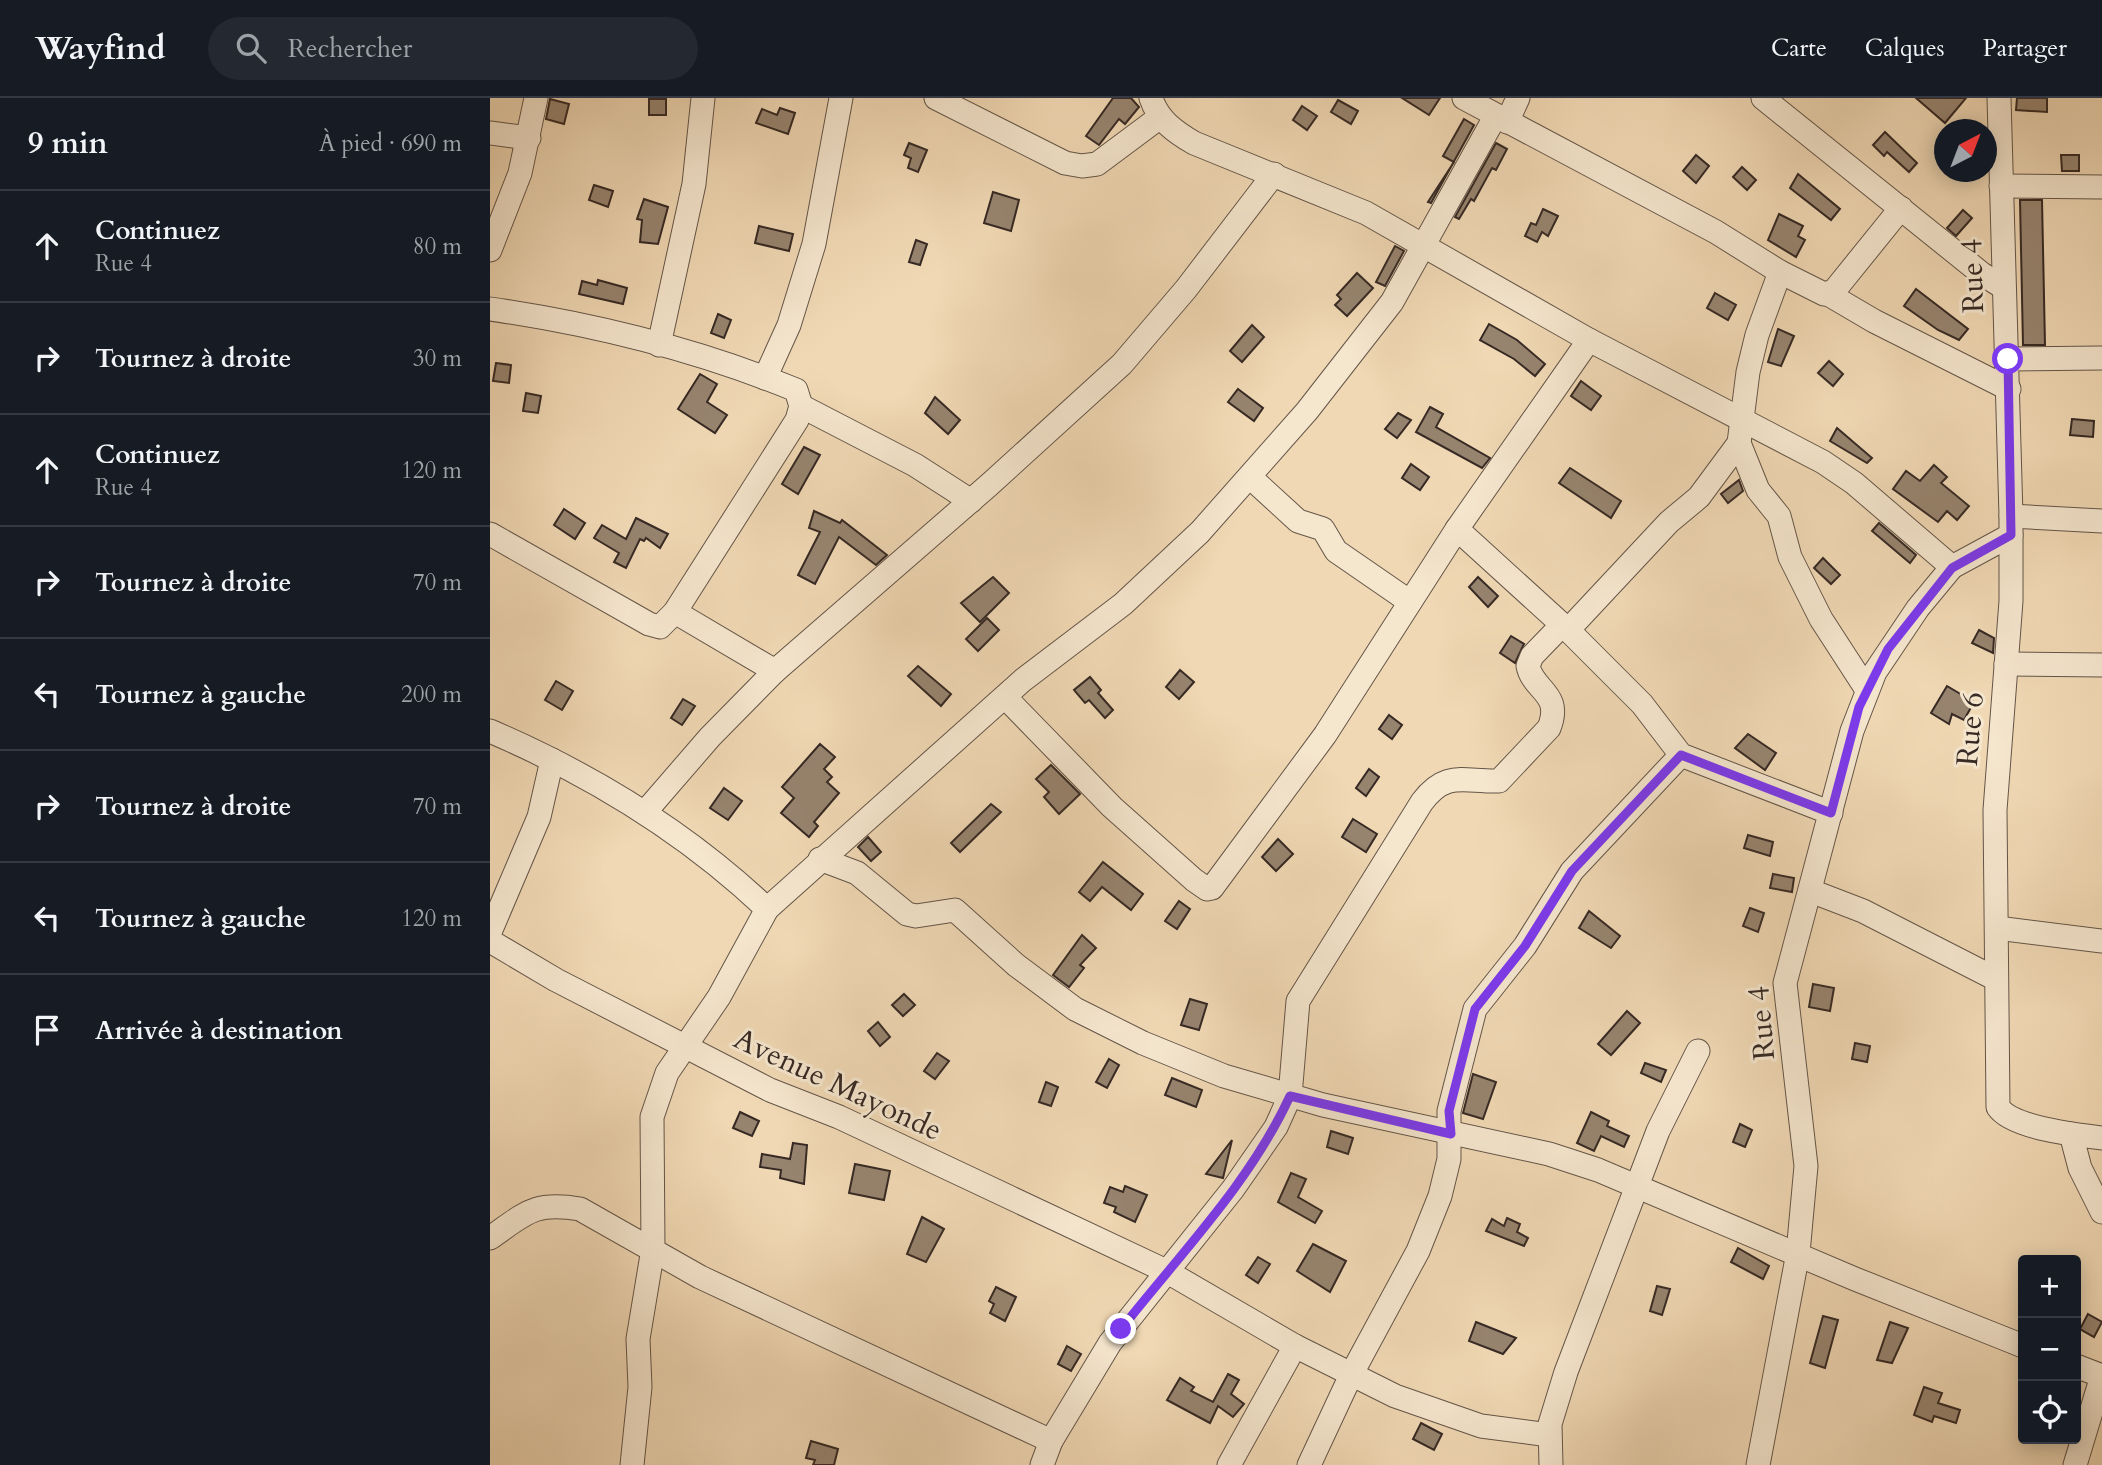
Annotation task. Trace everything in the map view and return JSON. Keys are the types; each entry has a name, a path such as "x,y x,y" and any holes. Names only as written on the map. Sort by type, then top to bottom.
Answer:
{"street":[{"path":"490,250 529,138 536,98"},
{"path":"659,345 694,184 703,98"},
{"path":"765,378 789,325 814,244 841,98"},
{"path":"936,98 1065,163 1082,166 1097,164 1156,107 1172,130 1194,143 1342,202 1590,340 1836,470 1952,568 2011,526 2102,521"},
{"path":"1464,98 1716,232 1780,272 2009,388"},
{"path":"632,1465 640,1387 638,1339 653,1249 652,1117 659,1091 685,1046 719,997 767,909 1005,697 1163,569 1250,478 1392,302 1501,120 1518,98"},
{"path":"1763,98 1982,274 2003,286"},
{"name":"Rue 4","path":"1999,98 2011,526"},
{"path":"490,133 529,138"},
{"path":"646,811 710,737 775,671 971,501 1122,364 1186,289 1274,174"},
{"path":"2001,186 2102,187"},
{"path":"1828,294 1901,208"},
{"path":"1780,272 1757,335 1741,420 1740,443 1758,490 1779,516 1790,557 1821,619 1867,690"},
{"path":"490,309 586,326 659,345 796,390 801,406 915,465 971,501"},
{"path":"1005,697 1112,807 1194,880 1207,889 1212,888 1325,735 1457,529 1590,340"},
{"path":"2008,359 2102,358"},
{"path":"490,534 649,624 660,626 675,612 772,460 801,406"},
{"path":"1042,1465 1051,1441 1110,1343 1268,1142 1290,1096 1295,1013 1308,980 1432,788 1451,779 1499,781 1549,728 1553,718 1549,695 1528,666 1532,656 1565,628 1669,522 1699,497 1740,443"},
{"path":"1250,478 1298,521 1323,529 1336,551 1347,560 1410,602"},
{"name":"Rue 6","path":"2011,526 2006,664 1995,810 1998,1107 2014,1119 2071,1134"},
{"path":"1457,529 1565,628 1642,704 1681,755 1831,813"},
{"name":"Rue 4","path":"1758,1465 1798,1253 1806,1148 1785,983 1859,707 1888,649 1952,568"},
{"path":"675,612 775,671"},
{"path":"2006,664 2102,665"},
{"path":"490,731 552,760 646,811 767,909"},
{"path":"1309,1465 1351,1375 1431,1221 1449,1159 1449,1111 1475,1009 1525,946 1572,871 1681,755"},
{"path":"490,932 539,817 552,760"},
{"path":"820,859 857,873 906,914 916,916 956,910 1016,965 1075,1009 1110,1028 1224,1076 1290,1096 1549,1154 1637,1184 1854,1279 2018,1344"},
{"path":"1811,891 1863,911 1996,979"},
{"path":"1997,928 2102,941"},
{"name":"Avenue Mayonde","path":"490,941 556,980 770,1090 839,1117 1166,1271 1295,1346 1351,1375 1414,1404 1481,1426 1549,1435"},
{"path":"1551,1465 1549,1435 1566,1372 1658,1131 1698,1051"},
{"path":"2102,1138 2071,1134 2080,1168 2102,1212"},
{"path":"490,1238 526,1211 566,1207 595,1215 700,1277 1051,1441"},
{"path":"1229,1465 1295,1346"},
{"path":"2075,1465 2102,1376 2081,1368"}],"building":[{"path":"1113,98 1131,98 1139,107 1125,124 1119,119 1099,145 1086,136"},
{"path":"1402,98 1440,98 1429,115"},
{"path":"1916,98 1966,98 1948,119 1940,119"},
{"path":"2017,98 2047,98 2047,112 2016,110"},
{"path":"550,99 569,104 564,124 546,119"},
{"path":"649,99 666,99 666,115 649,115"},
{"path":"1338,100 1358,111 1351,124 1331,112"},
{"path":"1302,106 1317,116 1307,130 1293,120"},
{"path":"780,108 795,113 788,134 756,123 762,109 777,115"},
{"path":"1464,119 1474,125 1454,162 1443,156"},
{"path":"1885,132 1917,163 1909,172 1887,152 1884,156 1873,145"},
{"path":"909,143 927,150 918,172 908,168 911,158 904,155"},
{"path":"1496,143 1507,149 1496,170 1492,168 1474,201 1471,199 1459,219 1455,217"},
{"path":"1696,155 1709,166 1696,183 1683,171"},
{"path":"2061,155 2079,155 2079,171 2062,171"},
{"path":"1451,166 1431,203 1428,202"},
{"path":"1742,167 1756,180 1747,190 1733,177"},
{"path":"1798,174 1840,209 1831,220 1790,188"},
{"path":"594,185 613,191 608,207 589,200"},
{"path":"993,192 1019,200 1011,231 984,223"},
{"path":"644,199 668,207 658,244 640,242 642,220 637,219"},
{"path":"2020,200 2042,200 2045,345 2023,345"},
{"path":"1543,209 1558,216 1548,236 1542,232 1537,242 1525,236 1531,223 1536,225"},
{"path":"1963,210 1972,218 1956,236 1947,228"},
{"path":"1779,214 1803,226 1798,236 1805,240 1796,257 1768,240"},
{"path":"759,226 793,234 789,251 755,243"},
{"path":"916,240 927,244 920,265 909,262"},
{"path":"1395,246 1404,251 1385,286 1376,282"},
{"path":"1357,273 1373,288 1347,316 1335,305 1341,299 1337,295"},
{"path":"598,280 627,288 623,304 579,294 582,281 597,285"},
{"path":"1916,289 1968,329 1959,340 1938,330 1904,306"},
{"path":"1715,293 1736,305 1728,320 1707,308"},
{"path":"718,314 731,320 724,338 711,333"},
{"path":"1489,324 1517,340 1545,364 1535,376 1514,359 1480,340"},
{"path":"1252,325 1264,337 1242,362 1230,351"},
{"path":"1778,329 1794,336 1781,366 1768,362"},
{"path":"1829,361 1843,374 1833,386 1818,373"},
{"path":"496,363 511,365 509,383 493,381"},
{"path":"700,374 717,384 707,402 727,415 715,433 678,409"},
{"path":"1581,381 1601,396 1591,410 1571,396"},
{"path":"1238,389 1263,408 1254,421 1228,402"},
{"path":"526,393 541,396 538,413 523,411"},
{"path":"935,397 960,420 948,434 925,413"},
{"path":"1430,407 1443,414 1436,427 1490,458 1482,468 1416,432"},
{"path":"1398,413 1411,420 1397,438 1385,429"},
{"path":"2072,419 2094,421 2093,437 2070,435"},
{"path":"1837,428 1872,458 1867,463 1830,441"},
{"path":"804,447 820,455 798,494 782,484"},
{"path":"1411,464 1429,477 1420,490 1402,478"},
{"path":"1934,465 1947,477 1941,483 1969,506 1957,520 1947,511 1938,522 1893,489 1906,471 1920,481"},
{"path":"1570,468 1621,501 1611,518 1559,483"},
{"path":"1739,480 1743,491 1728,503 1721,494"},
{"path":"564,509 585,523 575,539 554,525"},
{"path":"814,511 840,523 842,520 887,555 876,565 839,537 815,584 798,575 820,532 809,528"},
{"path":"636,518 668,534 660,548 646,538 644,541 640,539 626,568 614,562 619,553 594,538 602,525 626,539"},
{"path":"1879,523 1916,555 1910,563 1872,531"},
{"path":"1823,558 1840,575 1831,584 1814,568"},
{"path":"993,577 1009,593 980,622 961,603"},
{"path":"1478,577 1498,596 1488,607 1469,587"},
{"path":"987,618 999,630 978,651 966,639"},
{"path":"1979,630 1994,638 1993,653 1972,643"},
{"path":"1511,636 1524,644 1515,663 1500,653"},
{"path":"918,666 951,694 941,706 908,676"},
{"path":"1180,670 1194,682 1179,699 1166,687"},
{"path":"1090,677 1101,690 1098,693 1113,710 1105,718 1089,700 1085,703 1074,690"},
{"path":"556,681 573,691 562,710 545,700"},
{"path":"1947,686 1974,702 1964,720 1952,714 1949,724 1931,713"},
{"path":"683,699 695,706 682,725 671,718"},
{"path":"1389,715 1402,725 1392,739 1379,729"},
{"path":"1748,734 1776,753 1765,770 1735,748"},
{"path":"820,744 835,757 824,769 832,777 827,782 839,793 814,822 818,826 809,837 781,813 794,798 782,787"},
{"path":"1051,765 1080,794 1059,814 1044,797 1049,792 1036,779"},
{"path":"1369,769 1379,777 1366,796 1356,788"},
{"path":"724,788 742,801 728,820 710,808"},
{"path":"991,804 1001,812 960,852 951,843"},
{"path":"1353,819 1377,834 1366,852 1342,837"},
{"path":"1748,835 1773,842 1770,856 1744,848"},
{"path":"868,837 881,852 871,861 858,847"},
{"path":"1278,839 1293,854 1276,871 1262,857"},
{"path":"1103,862 1143,894 1131,910 1102,887 1090,901 1079,892"},
{"path":"1773,874 1794,878 1792,892 1770,888"},
{"path":"1179,901 1190,909 1177,929 1165,921"},
{"path":"1750,908 1764,913 1758,932 1743,926"},
{"path":"1589,911 1620,936 1611,948 1579,928"},
{"path":"1082,935 1096,948 1080,965 1084,968 1069,987 1053,975"},
{"path":"1813,984 1834,988 1830,1011 1809,1007"},
{"path":"904,994 915,1005 903,1016 892,1005"},
{"path":"1190,999 1207,1004 1199,1030 1181,1025"},
{"path":"1627,1011 1640,1023 1611,1055 1598,1044"},
{"path":"878,1022 890,1037 880,1046 868,1031"},
{"path":"1855,1043 1870,1046 1867,1062 1852,1059"},
{"path":"937,1053 949,1061 935,1079 924,1071"},
{"path":"1109,1059 1119,1065 1107,1088 1096,1082"},
{"path":"1645,1063 1666,1070 1661,1082 1641,1073"},
{"path":"1473,1074 1496,1082 1483,1119 1463,1113"},
{"path":"1172,1078 1202,1090 1196,1107 1165,1095"},
{"path":"1046,1082 1058,1087 1051,1106 1039,1102"},
{"path":"740,1112 759,1121 752,1136 733,1128"},
{"path":"1591,1112 1609,1121 1607,1126 1629,1136 1624,1147 1601,1136 1594,1151 1577,1143"},
{"path":"1740,1124 1752,1130 1745,1147 1733,1142"},
{"path":"1331,1131 1353,1138 1348,1154 1327,1147"},
{"path":"1232,1140 1223,1178 1206,1174"},
{"path":"793,1143 807,1145 804,1184 780,1178 781,1170 760,1167 762,1154 790,1159"},
{"path":"855,1164 890,1171 884,1200 849,1193"},
{"path":"1291,1173 1306,1179 1298,1197 1322,1211 1315,1223 1278,1202"},
{"path":"1125,1186 1147,1195 1135,1222 1114,1212 1116,1207 1104,1203 1110,1187 1123,1192"},
{"path":"922,1217 944,1229 926,1262 907,1254"},
{"path":"1507,1218 1520,1224 1517,1232 1528,1238 1524,1246 1486,1231 1492,1219 1504,1226"},
{"path":"1313,1244 1346,1261 1330,1292 1297,1271"},
{"path":"1738,1248 1769,1266 1763,1279 1731,1262"},
{"path":"1258,1257 1270,1264 1258,1283 1246,1275"},
{"path":"1657,1286 1670,1289 1662,1315 1650,1311"},
{"path":"996,1287 1016,1297 1005,1321 990,1313 994,1304 989,1301"},
{"path":"2088,1314 2102,1322 2094,1337 2081,1327"},
{"path":"1823,1316 1838,1320 1825,1368 1810,1363"},
{"path":"1476,1322 1516,1338 1503,1354 1469,1341"},
{"path":"1890,1322 1908,1328 1892,1363 1877,1360"},
{"path":"1067,1346 1081,1354 1071,1371 1058,1364"},
{"path":"1228,1374 1239,1380 1231,1394 1244,1404 1233,1417 1218,1406 1210,1423 1167,1400 1180,1378 1194,1387 1191,1391 1213,1402"},
{"path":"1924,1387 1942,1393 1938,1403 1960,1410 1956,1423 1934,1416 1932,1422 1914,1415"},
{"path":"1421,1423 1442,1434 1434,1450 1413,1439"},
{"path":"811,1441 838,1449 834,1465 813,1465 815,1460 806,1458"}],"route":[{"path":"1121,1329 1268,1142 1283,1116 1290,1096 1451,1134 1449,1111 1475,1009 1525,946 1572,871 1681,755 1831,813 1859,707 1888,649 1952,568 2011,535 2008,359"}]}
